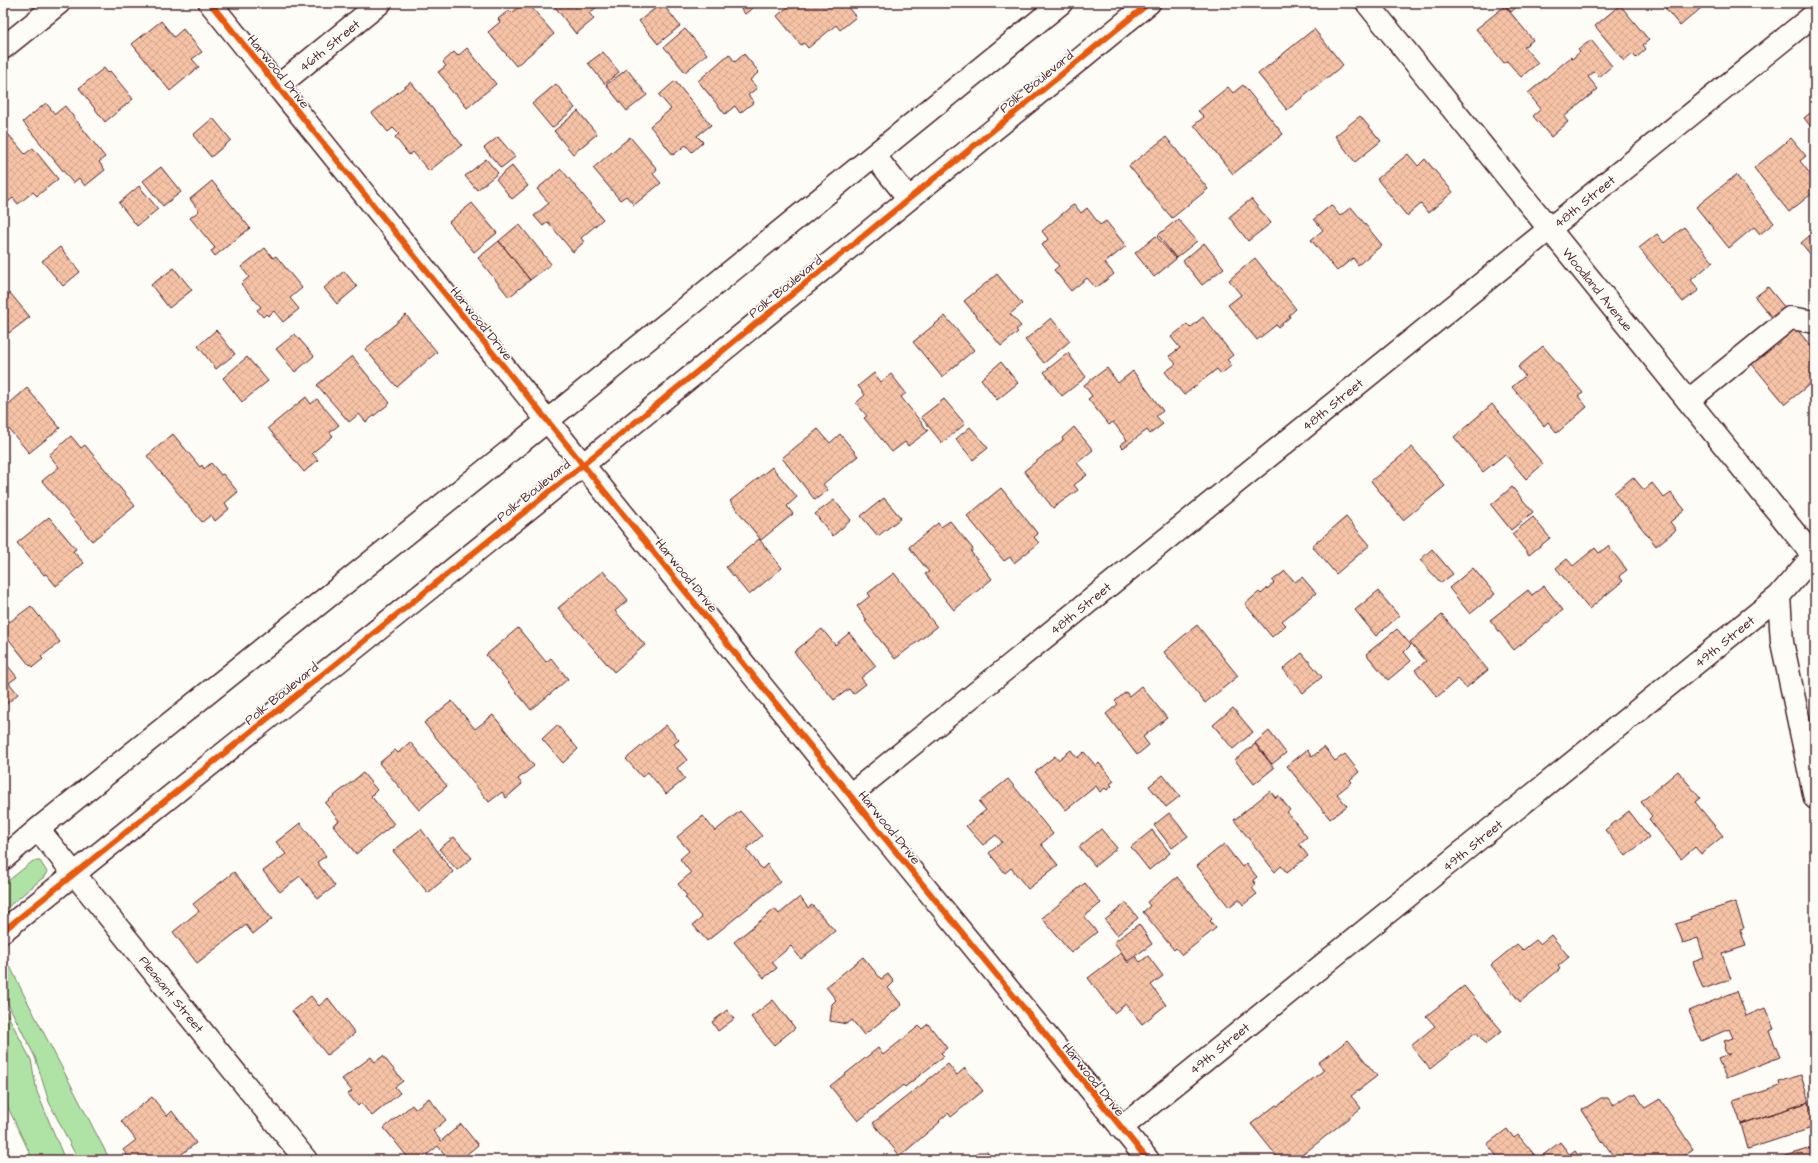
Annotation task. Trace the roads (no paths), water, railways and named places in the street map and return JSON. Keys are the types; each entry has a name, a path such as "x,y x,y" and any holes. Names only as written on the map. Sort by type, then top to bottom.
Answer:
{"street":[{"path":"3,48 59,3"},
{"name":"Harwood Drive","path":"210,3 850,795 1148,1160"},
{"name":"46th Street","path":"277,87 380,3"},
{"path":"3,859 38,829 547,421 1061,3"},
{"name":"Polk Boulevard","path":"3,931 583,464 1150,3"},
{"name":"Woodland Avenue","path":"1367,3 1814,556"},
{"name":"48th Street","path":"850,795 1815,14"},
{"path":"874,155 909,199"},
{"path":"1689,400 1790,318 1815,322"},
{"name":"49th Street","path":"1121,1128 1779,596 1814,556"},
{"path":"1779,596 1780,621 1784,649 1815,798"},
{"name":"Pleasant Street","path":"38,829 306,1160"}]}
